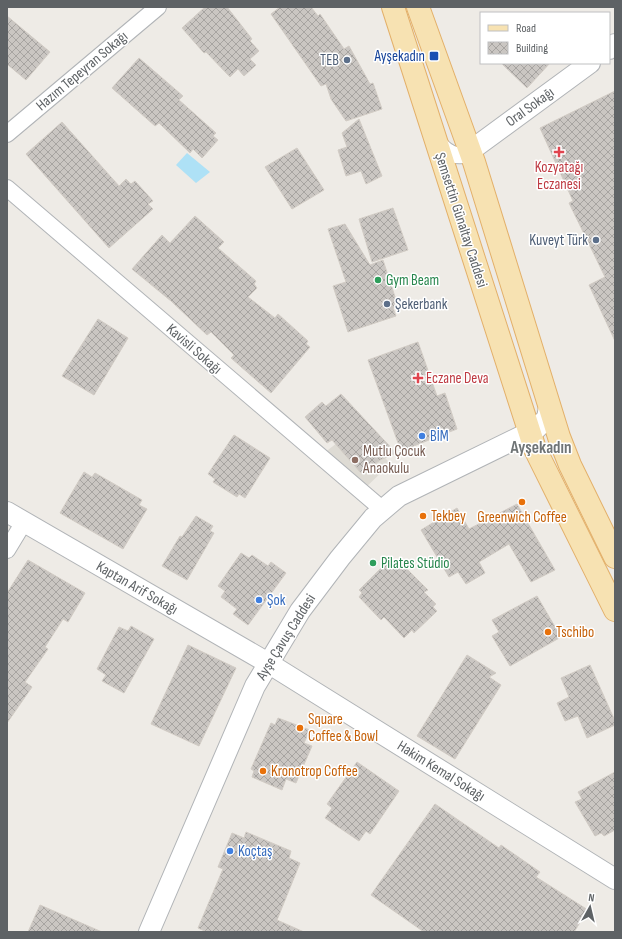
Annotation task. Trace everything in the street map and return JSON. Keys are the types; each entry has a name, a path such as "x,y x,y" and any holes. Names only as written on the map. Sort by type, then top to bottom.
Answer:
{"main road":[{"name":"Şemsettin Günaltay Caddesi","path":"393,7 529,433 542,464 615,610"},
{"name":"Şemsettin Günaltay Caddesi","path":"418,7 470,151 549,407 570,465 615,557"}],"street":[{"name":"Hazım Tepeyran Sokağı","path":"7,134 158,7"},
{"name":"Oral Sokağı","path":"470,151 589,64"},
{"path":"435,137 443,148 454,154 462,155 470,151"},
{"name":"Kavisli Sokağı","path":"7,188 382,509"},
{"path":"529,433 544,422 548,416 549,407"},
{"name":"Ayşe Çavuş Caddesi","path":"149,932 249,698 290,627 319,585 354,540 382,509 399,496 529,433"},
{"name":"Kaptan Arif Sokağı","path":"7,512 268,663"},
{"path":"7,550 24,522"},
{"name":"Hakim Kemal Sokağı","path":"268,663 615,879"}],"shaded area":[{"name":"Mutlu Çocuk Anaokulu","path":"360,425 390,464 360,493 319,457"}],"water":[{"path":"187,153 210,172 196,183 176,165"}],"building":[{"path":"205,7 227,7 252,39 250,41 259,51 250,59 256,65 244,76 238,69 230,77 206,52 204,53 182,28"},
{"path":"280,7 311,7 318,16 320,14 344,49 349,46 370,84 373,83 382,109 346,121 331,99 326,84 321,86 271,14"},
{"path":"7,16 50,52 26,80 7,64"},
{"path":"139,58 183,96 179,100 216,133 213,136 218,140 202,158 193,149 190,153 159,123 155,126 112,88"},
{"path":"502,64 549,64 527,88"},
{"path":"615,91 615,341 589,285 605,277 569,203 573,201 540,128"},
{"path":"359,119 382,176 366,184 361,171 346,176 338,150 347,147 342,133"},
{"path":"62,122 119,186 126,179 131,184 135,181 153,201 148,204 153,209 109,248 26,154"},
{"path":"297,148 324,190 292,209 265,167"},
{"path":"393,208 408,250 372,262 359,219"},
{"path":"195,216 224,242 218,248 256,281 254,284 257,288 248,297 275,318 278,314 308,341 306,344 310,347 271,393 231,358 234,355 211,332 207,335 171,301 132,269 162,235 170,243"},
{"path":"345,224 370,265 383,260 398,306 393,308 396,316 348,332 333,286 346,282 328,229"},
{"path":"98,319 128,338 94,395 62,376"},
{"path":"418,342 437,396 445,393 457,429 401,451 368,360"},
{"path":"341,394 396,453 380,460 362,474 332,440 327,443 305,417 322,402 326,406"},
{"path":"234,435 270,458 245,498 239,494 237,497 213,482 215,479 208,474"},
{"path":"84,472 92,477 95,473 142,500 139,505 147,509 123,549 60,513"},
{"path":"517,504 555,570 531,582 509,544 479,562 485,573 466,584 458,572 449,577 421,530 457,508 469,529"},
{"path":"196,516 213,526 210,531 214,533 187,580 162,566 180,536 182,537"},
{"path":"241,553 249,558 252,555 268,566 271,562 286,573 248,625 233,614 237,609 221,597 225,591 218,586"},
{"path":"390,559 394,562 397,559 428,590 424,592 436,604 433,607 437,611 414,633 412,630 404,638 384,617 381,620 359,597 362,593 359,590"},
{"path":"28,560 85,593 68,622 63,619 45,647 48,649 25,682 32,687 7,723 7,593"},
{"path":"537,596 561,637 510,666 492,636 499,632 492,620"},
{"path":"131,626 154,639 124,693 102,681 106,675 97,669 119,627 128,631"},
{"path":"188,645 236,668 199,746 151,724"},
{"path":"467,655 496,673 489,677 501,685 455,759 417,736"},
{"path":"590,665 615,721 615,725 587,738 578,716 565,721 557,703 569,697 561,678"},
{"path":"278,718 310,730 304,743 312,746 296,783 286,779 282,790 252,777 254,771 251,769 271,723 275,725"},
{"path":"357,762 399,791 370,834 366,831 359,841 325,818 332,808 327,804"},
{"path":"615,772 615,830 604,836 601,833 595,836 575,802 582,799 578,792"},
{"path":"435,804 499,848 501,845 540,872 536,877 588,910 574,932 424,932 371,895"},
{"path":"246,832 291,851 289,858 300,863 277,920 304,932 207,932 198,928 223,869 218,867 232,833 244,838"},
{"path":"40,905 102,932 28,932"}],"place":[{"name":"Ayşekadın","path":"434,56"},
{"name":"TEB","path":"347,60"},
{"name":"Kozyatağı Eczanesi","path":"559,152"},
{"name":"Kuveyt Türk","path":"596,240"},
{"name":"Gym Beam","path":"378,280"},
{"name":"Şekerbank","path":"387,304"},
{"name":"Eczane Deva","path":"418,378"},
{"name":"BİM","path":"422,436"},
{"name":"Mutlu Çocuk Anaokulu","path":"355,460"},
{"name":"Greenwich Coffee","path":"522,502"},
{"name":"Tekbey","path":"423,516"},
{"name":"Pilates Stüdio","path":"373,563"},
{"name":"Şok","path":"259,600"},
{"name":"Tschibo","path":"548,632"},
{"name":"Square Coffee & Bowl","path":"300,728"},
{"name":"Kronotrop Coffee","path":"263,771"},
{"name":"Koçtaş","path":"230,851"}],"district":[{"name":"Ayşekadın","path":"541,448"}]}
